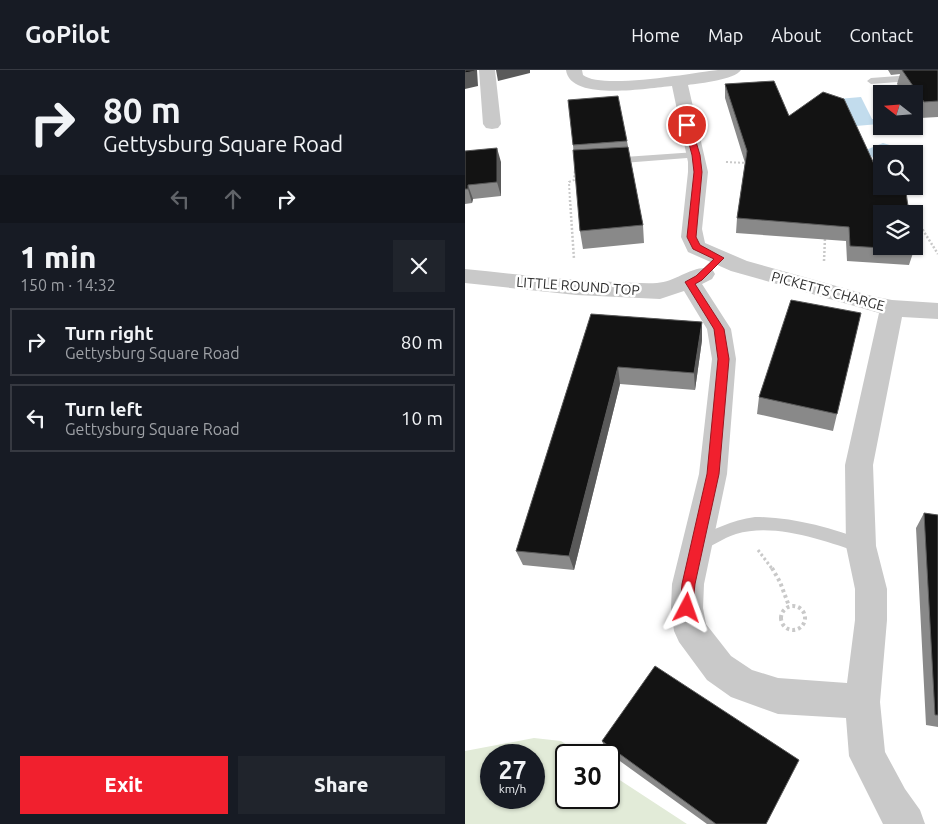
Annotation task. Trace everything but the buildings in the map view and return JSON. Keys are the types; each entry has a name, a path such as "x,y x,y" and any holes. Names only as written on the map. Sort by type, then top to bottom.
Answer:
{"street":[{"path":"487,70 491,124"},
{"path":"574,70 575,77 584,83 593,84 679,81 721,75 733,70"},
{"name":"PICKETTS CHARGE","path":"679,81 687,125 697,158 698,172 691,237 696,247 739,266 892,308 938,311"},
{"name":"LITTLE ROUND TOP","path":"465,276 576,288 660,291 699,278 720,258"},
{"path":"689,282 719,329 723,359 713,474 688,584 687,608 691,632 719,668 743,685 778,696 862,702"},
{"path":"892,308 859,465 861,546 871,589 871,620 862,702 867,756 891,803 906,824"}],"lane":[{"path":"871,81 938,76"},
{"path":"576,163 697,158"},
{"path":"698,545 738,526 755,524 806,530 861,546"}],"path":[{"path":"697,158 754,164"},
{"path":"574,266 569,182 574,180 576,163"},
{"path":"923,231 938,254"},
{"path":"814,287 824,264 825,237"},
{"path":"738,526 774,567 789,606"},
{"path":"789,606 799,607 805,614 805,622 801,629 792,631 784,627 780,619 782,611 789,606"}],"green space":[{"path":"534,738 561,741 566,744 555,744 555,809 620,809 620,780 687,824 465,824 465,751 480,748 480,809 545,809 545,744 502,744"}],"water":[{"path":"861,97 873,119 873,125 856,126 838,99"},
{"path":"873,147 873,157 866,153 866,150"}],"route":[{"path":"687,125 696,155 698,172 691,237 696,247 720,258 699,278 689,282 719,329 723,359 721,401 713,474 688,584 687,608"}]}
